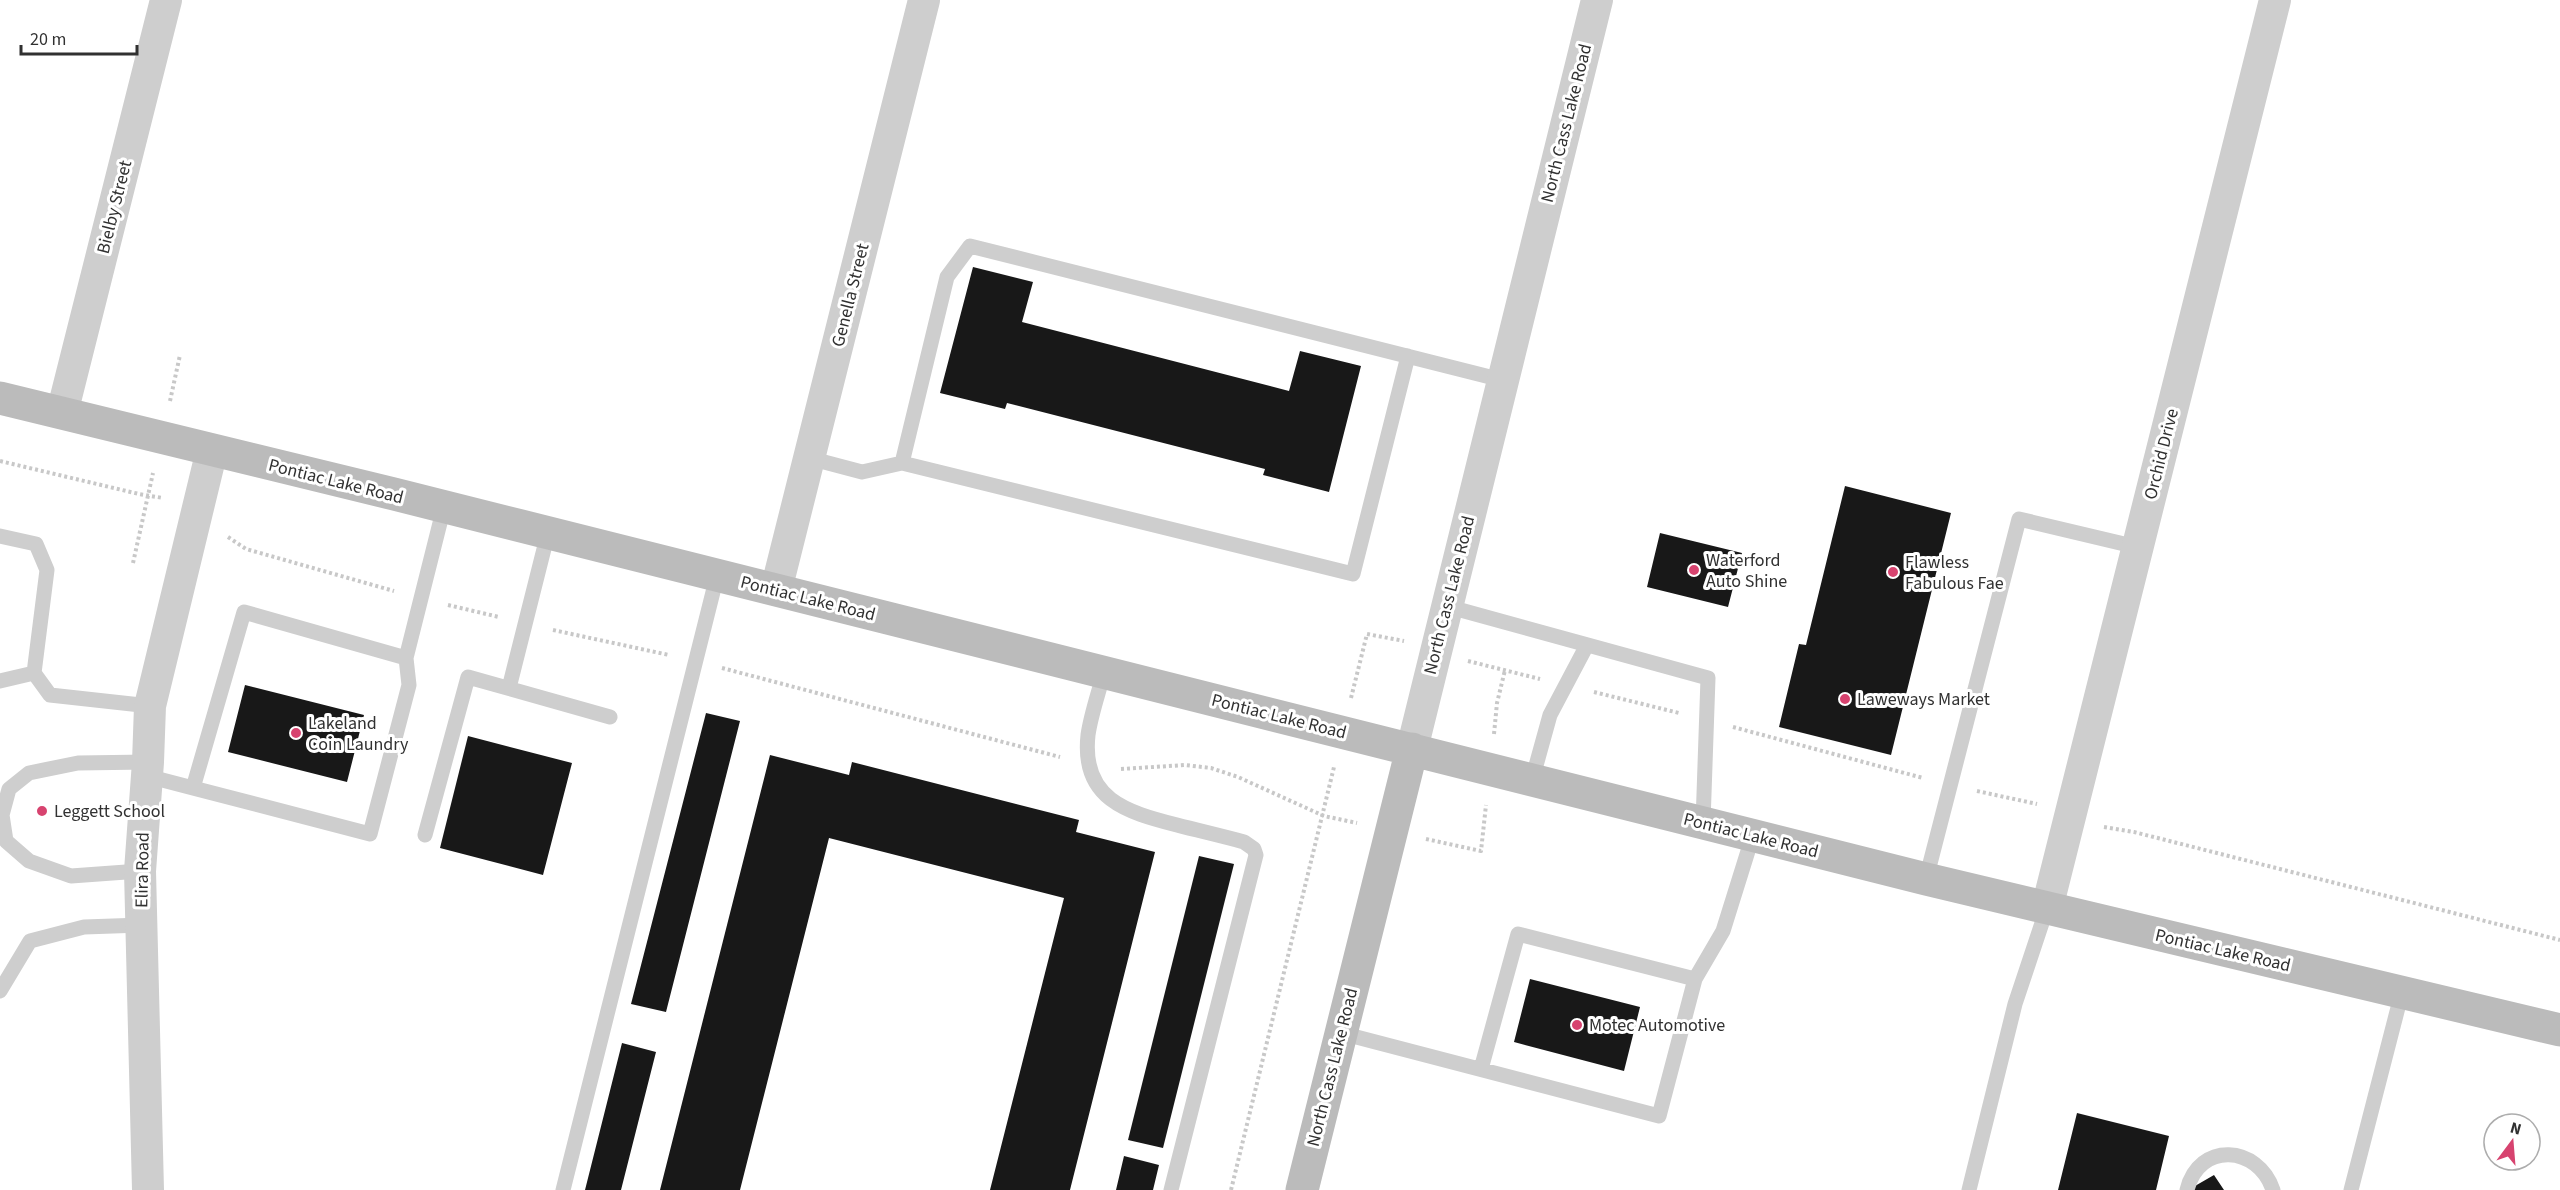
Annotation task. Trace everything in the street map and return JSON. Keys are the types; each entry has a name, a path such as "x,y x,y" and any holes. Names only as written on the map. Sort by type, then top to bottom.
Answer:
{"main road":[{"name":"Pontiac Lake Road","path":"0,398 444,507 1926,879 2560,1030"},
{"name":"North Cass Lake Road","path":"1302,1190 1412,750"}],"street":[{"name":"Bielby Street","path":"62,413 166,0"},
{"name":"Genella Street","path":"776,590 924,0"},
{"name":"North Cass Lake Road","path":"1412,750 1597,0"},
{"name":"Orchid Drive","path":"2047,908 2275,0"},
{"name":"Elira Road","path":"148,1190 140,872 150,706 212,450"}],"lane":[{"path":"902,463 948,277 970,246 1502,381"},
{"path":"809,458 862,472 902,463 1353,574 1408,356"},
{"path":"140,872 71,876 29,861 6,841 2,815 9,789 29,773 78,763 148,769 193,788 370,834 409,685 406,657 444,507"},
{"path":"1926,879 2019,519 2137,548"},
{"path":"509,688 548,533"},
{"path":"0,536 36,544 46,570 34,674 50,695 150,706"},
{"path":"563,1190 717,576"},
{"path":"1446,606 1708,678 1703,823"},
{"path":"193,788 244,612 406,657"},
{"path":"1532,780 1550,715 1587,645"},
{"path":"1104,672 1088,735 1091,772 1109,799 1132,812 1244,842 1254,849 1256,855 1171,1190"},
{"path":"0,681 34,674"},
{"path":"425,835 468,677 610,717"},
{"path":"1341,1033 1659,1116 1695,978 1723,931 1753,835"},
{"path":"1969,1190 2015,1004 2047,908"},
{"path":"0,991 30,941 84,927 142,925"},
{"path":"1481,1069 1518,934 1695,978"},
{"path":"2351,1190 2402,992"},
{"path":"2187,1190 2189,1181 2198,1168 2209,1160 2222,1155 2236,1155 2250,1159 2261,1167 2270,1179 2273,1190"}],"path":[{"path":"1358,668 1367,634 1396,639"},
{"path":"1476,663 1706,720 1950,785 2023,800 2102,827 2134,832 2560,940"},
{"path":"1497,703 1504,670"},
{"path":"1231,1190 1327,796"},
{"path":"1454,845 1481,851 1484,828"}],"building":[{"path":"973,267 1033,282 1022,322 1289,391 1300,351 1361,366 1329,492 1263,475 1265,469 1007,403 1005,409 940,393"},
{"path":"1845,486 1951,513 1891,755 1779,727 1799,644 1806,645"},
{"name":"Waterford Auto Shine","path":"1660,533 1742,553 1728,607 1647,587"},
{"name":"Lakeland Coin Laundry","path":"245,685 364,715 347,782 228,752"},
{"path":"706,713 740,721 666,1012 631,1004"},
{"path":"468,736 572,763 543,875 440,848"},
{"path":"770,755 849,775 852,762 1079,820 1076,832 1155,852 1070,1190 990,1190 1064,898 829,838 740,1190 660,1190"},
{"path":"1199,856 1234,864 1163,1148 1128,1140"},
{"name":"Motec Automotive","path":"1530,979 1640,1007 1624,1071 1514,1042"},
{"path":"622,1043 656,1052 621,1190 585,1190"},
{"path":"2077,1113 2169,1136 2156,1190 2058,1190"},
{"path":"1124,1156 1159,1165 1153,1190 1116,1190"},
{"path":"2214,1175 2224,1190 2188,1190"}],"place":[{"name":"Waterford Auto Shine","path":"1694,570"},
{"name":"Flawless Fabulous Fae","path":"1893,572"},
{"name":"Laweways Market","path":"1845,699"},
{"name":"Lakeland Coin Laundry","path":"296,733"},
{"name":"Leggett School","path":"42,811"},
{"name":"Motec Automotive","path":"1577,1025"}]}
